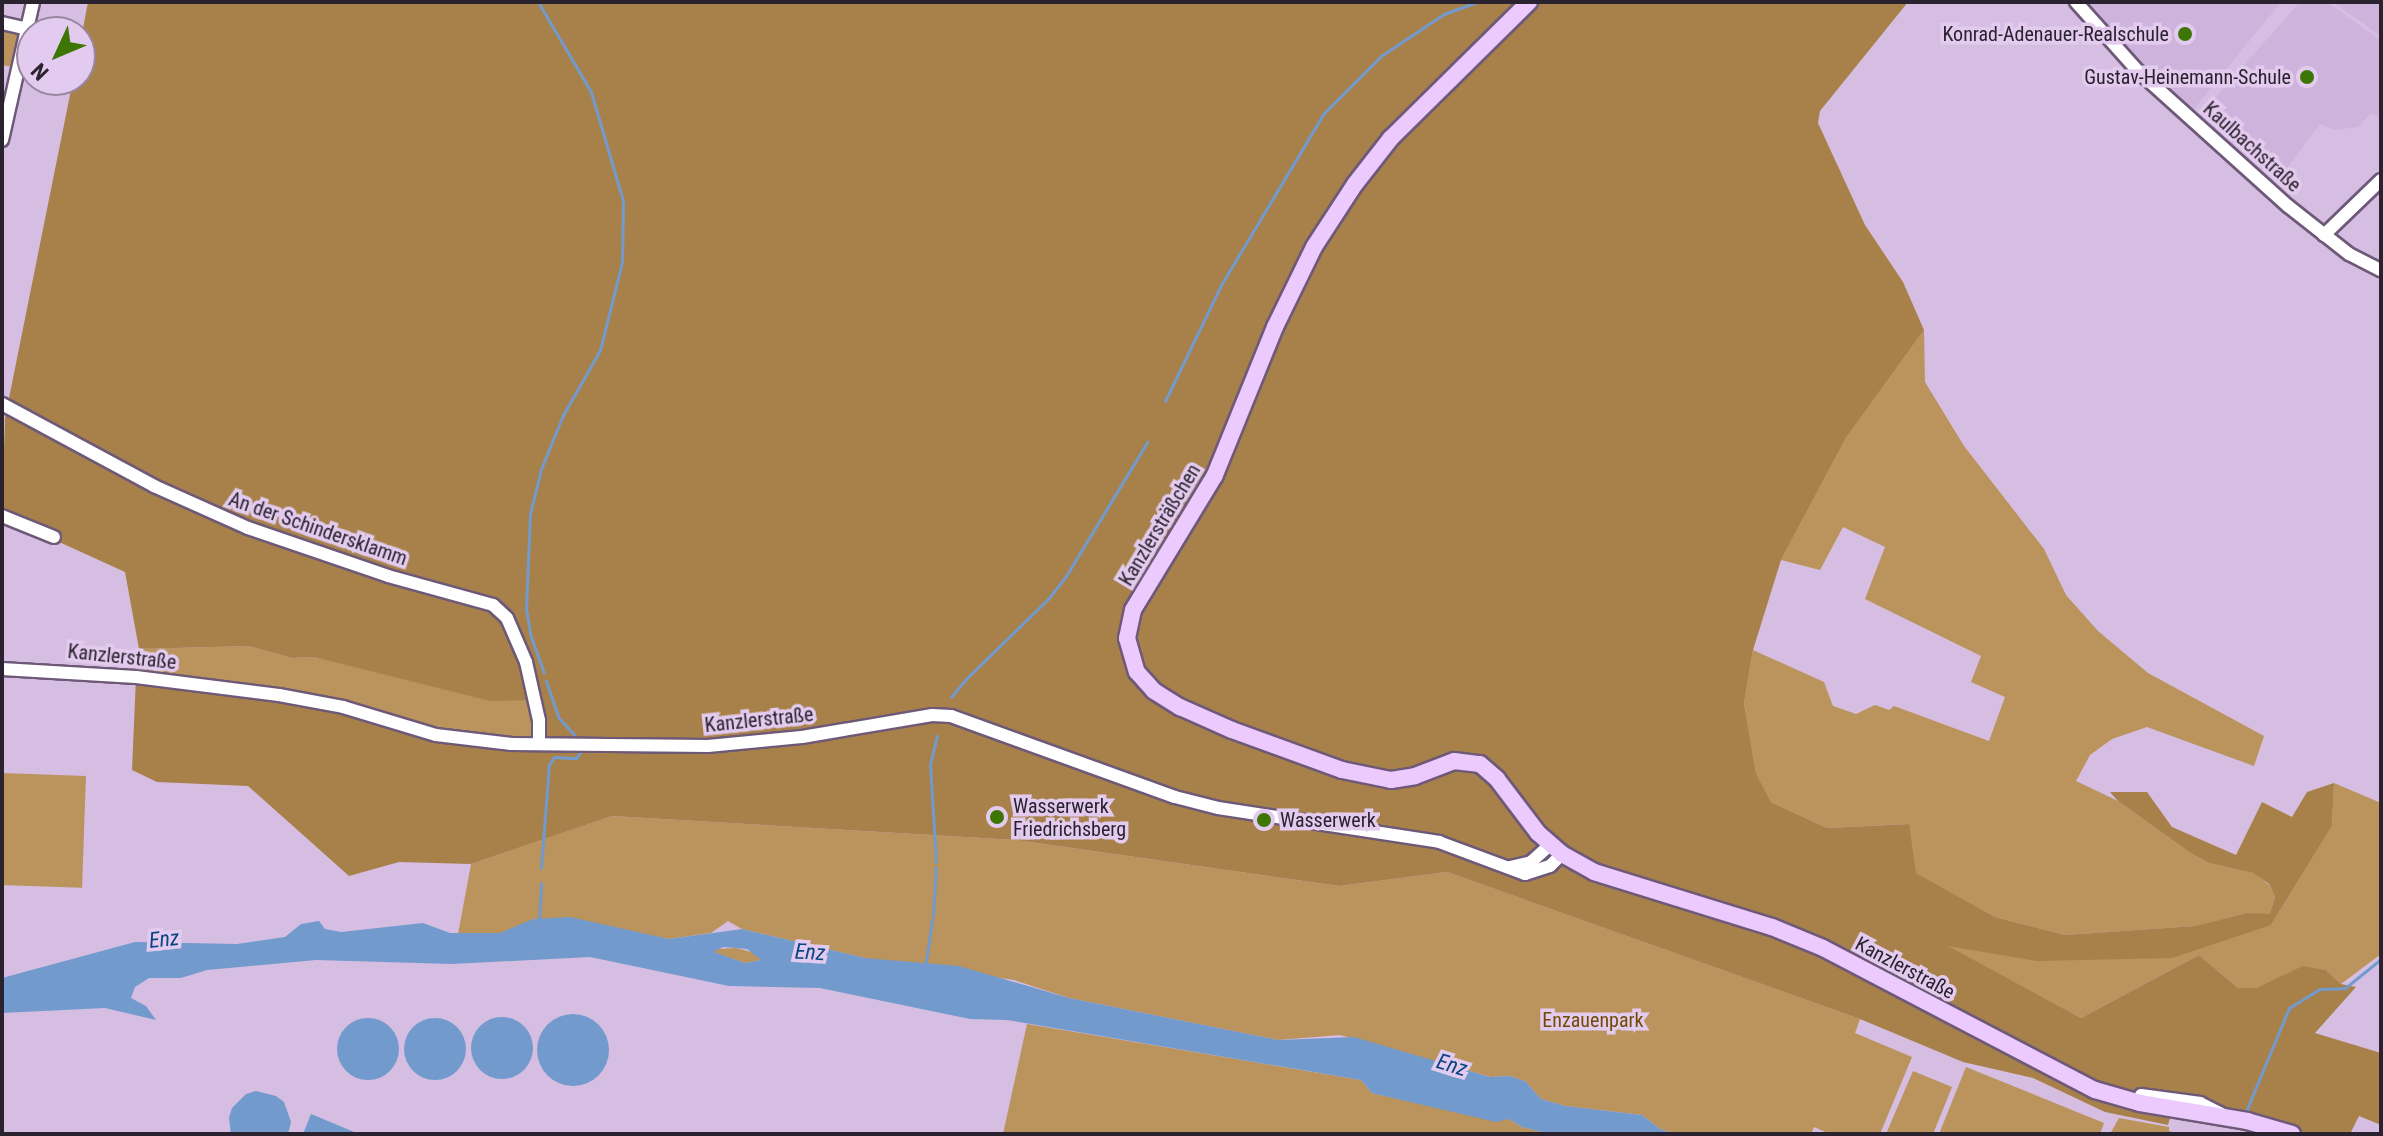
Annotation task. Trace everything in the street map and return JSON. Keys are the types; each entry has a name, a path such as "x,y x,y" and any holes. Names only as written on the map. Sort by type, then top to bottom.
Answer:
{"main road":[{"name":"Kanzlersträßchen","path":"1529,2 1407,121 1371,162 1333,216 1275,327 1215,475 1138,598 1127,638 1137,672 1165,699 1290,753 1355,774 1391,780 1415,776 1454,761 1480,764 1497,779 1521,813 1556,850"},
{"name":"Kanzlerstraße","path":"1556,850 1617,881 1772,927 1823,948 2095,1090 2140,1103 2225,1116 2292,1134"}],"street":[{"name":"Kaulbachstraße","path":"2076,2 2149,81 2324,235 2349,254 2381,270"},
{"path":"2,140 16,78"},
{"path":"2324,235 2381,180"},
{"name":"An der Schindersklamm","path":"2,404 154,486 248,528 361,568 493,605 507,618 526,662 539,720 539,744"},
{"path":"2,516 54,537"},
{"name":"Kanzlerstraße","path":"2,669 136,677 279,695 343,707 436,735 478,741 649,748 708,746 802,737 920,717 951,716 1175,797 1291,821 1439,842 1503,865 1524,866 1556,850"},
{"path":"2141,1095 2200,1103 2225,1116"}],"shaded area":[{"path":"88,2 1908,2 1820,111 1818,123 1865,225 1903,282 1924,330 1846,438 1781,560 1753,650 1744,703 1756,773 1771,802 1827,828 1909,824 1916,873 1995,917 2065,935 2195,926 2247,913 2270,914 2275,896 2269,884 2253,873 2209,863 2189,852 2110,792 2147,792 2172,827 2236,855 2262,802 2292,817 2307,792 2334,783 2332,826 2271,925 2172,958 2037,961 1948,946 2081,1018 2199,955 2238,988 2256,988 2303,966 2326,970 2341,984 2356,987 2315,1033 2381,1053 2381,1125 2359,1116 2350,1134 2302,1134 2174,1104 2168,1125 2105,1112 2033,1078 1963,1062 1860,1019 1447,872 1339,886 1016,840 612,816 471,864 399,862 349,876 248,786 157,782 132,770 136,677 279,695 436,735 539,743 533,700 490,701 314,657 292,658 249,646 139,649 125,572 2,516 5,418 70,96 96,96 96,16 85,16"},
{"name":"Konrad-Adenauer-Realschule","path":"2088,2 2281,2 2193,110 2142,66"},
{"name":"Gustav-Heinemann-Schule","path":"2300,2 2327,2 2381,41 2381,119 2371,113 2358,127 2334,130 2320,124 2274,186 2198,117"},
{"path":"2333,2 2381,2 2381,36"}],"green space":[{"path":"2,27 16,31 16,50 12,67 2,65"},
{"path":"1924,330 1925,382 1964,446 2044,549 2066,595 2098,631 2148,673 2264,736 2254,766 2147,727 2112,739 2090,755 2076,781 2118,801 2209,863 2254,873 2269,885 2275,895 2270,915 2247,913 2196,926 2065,935 1995,917 1915,873 1908,824 1827,828 1771,802 1756,773 1744,703 1753,650 1824,682 1833,706 1856,714 1875,705 1889,710 1894,706 1989,741 2005,697 1971,682 1981,656 1865,599 1885,547 1843,527 1820,570 1781,560 1846,438"},
{"path":"249,646 292,658 314,657 533,700 539,744 511,744 136,677 139,649"},
{"path":"2,773 86,776 82,888 2,885"},
{"path":"2334,783 2381,803 2381,954 2341,984 2326,970 2303,967 2256,988 2238,988 2199,955 2081,1018 1945,945 2271,925 2332,826"},
{"name":"Enzauenpark","path":"612,816 1016,840 1339,886 1447,872 1860,1019 1855,1033 1912,1057 1880,1134 1830,1134 1814,1127 1811,1134 1675,1134 1660,1129 1642,1115 1565,1106 1541,1099 1525,1081 1509,1076 1491,1077 1340,1035 1278,1040 1069,998 1014,980 865,958 742,929 728,921 711,933 669,939 545,919 533,919 509,933 458,934 471,864"},
{"path":"736,948 755,953 762,960 745,963 713,952 715,949"},
{"path":"1027,1024 1361,1080 1372,1093 1509,1119 1522,1127 1551,1134 1003,1134"},
{"path":"1966,1067 2104,1123 2100,1134 1939,1134"},
{"path":"1913,1071 1952,1087 1933,1134 1886,1134"},
{"path":"2119,1118 2169,1127 2169,1131 2181,1134 2110,1134"}],"water":[{"name":"Enz","path":"570,917 669,939 742,929 865,958 959,966 1069,998 1278,1040 1354,1037 1490,1077 1509,1076 1525,1081 1541,1099 1565,1106 1642,1115 1660,1129 1675,1134 1551,1134 1522,1127 1509,1119 1496,1122 1372,1093 1361,1080 1007,1020 970,1019 820,988 729,986 590,957 451,964 316,960 207,970 181,978 149,978 135,987 131,998 146,1006 156,1020 105,1008 2,1013 2,978 135,942 237,944 285,937 301,924 319,921 325,929 341,932 423,923 450,933 500,933 533,919","holes":["723,947 747,949 761,960 745,963 714,952"]},
{"path":"580,1014 599,1024 607,1036 607,1064 599,1076 587,1084 566,1086 547,1076 539,1064 537,1043 547,1024 559,1016"},
{"path":"502,1017 514,1019 524,1026 531,1036 531,1060 524,1070 514,1077 502,1079 490,1077 480,1070 473,1060 471,1048 473,1036 480,1026 490,1019"},
{"path":"368,1018 380,1020 390,1027 397,1037 397,1061 390,1071 380,1078 368,1080 356,1078 346,1071 339,1061 337,1049 339,1037 346,1027 356,1020"},
{"path":"435,1018 447,1020 457,1027 464,1037 464,1061 457,1071 447,1078 435,1080 423,1078 413,1071 406,1061 404,1049 406,1037 413,1027 423,1020"},
{"path":"256,1091 276,1096 284,1102 291,1122 288,1134 231,1134 229,1118 232,1108 246,1094"},
{"path":"311,1114 359,1134 303,1134"}],"waterway":[{"path":"538,2 591,92 623,201 622,262 600,350 563,415 541,469 530,514 526,608 530,634 544,673"},
{"path":"1165,401 1221,285 1324,113 1381,56 1444,14 1477,2"},
{"path":"951,697 1048,599 1066,576 1147,442"},
{"path":"546,681 559,718 578,739"},
{"path":"936,862 930,764 937,736"},
{"path":"541,868 549,765 554,757 576,758 581,751"},
{"path":"933,916 936,867"},
{"path":"539,923 541,883"},
{"path":"925,968 932,920"},
{"path":"2244,1116 2289,1008 2320,989 2345,988 2381,959"}],"place":[{"name":"Konrad-Adenauer-Realschule","path":"2185,34"},
{"name":"Gustav-Heinemann-Schule","path":"2307,77"},
{"name":"Wasserwerk Friedrichsberg","path":"997,817"},
{"name":"Wasserwerk","path":"1264,820"}]}
